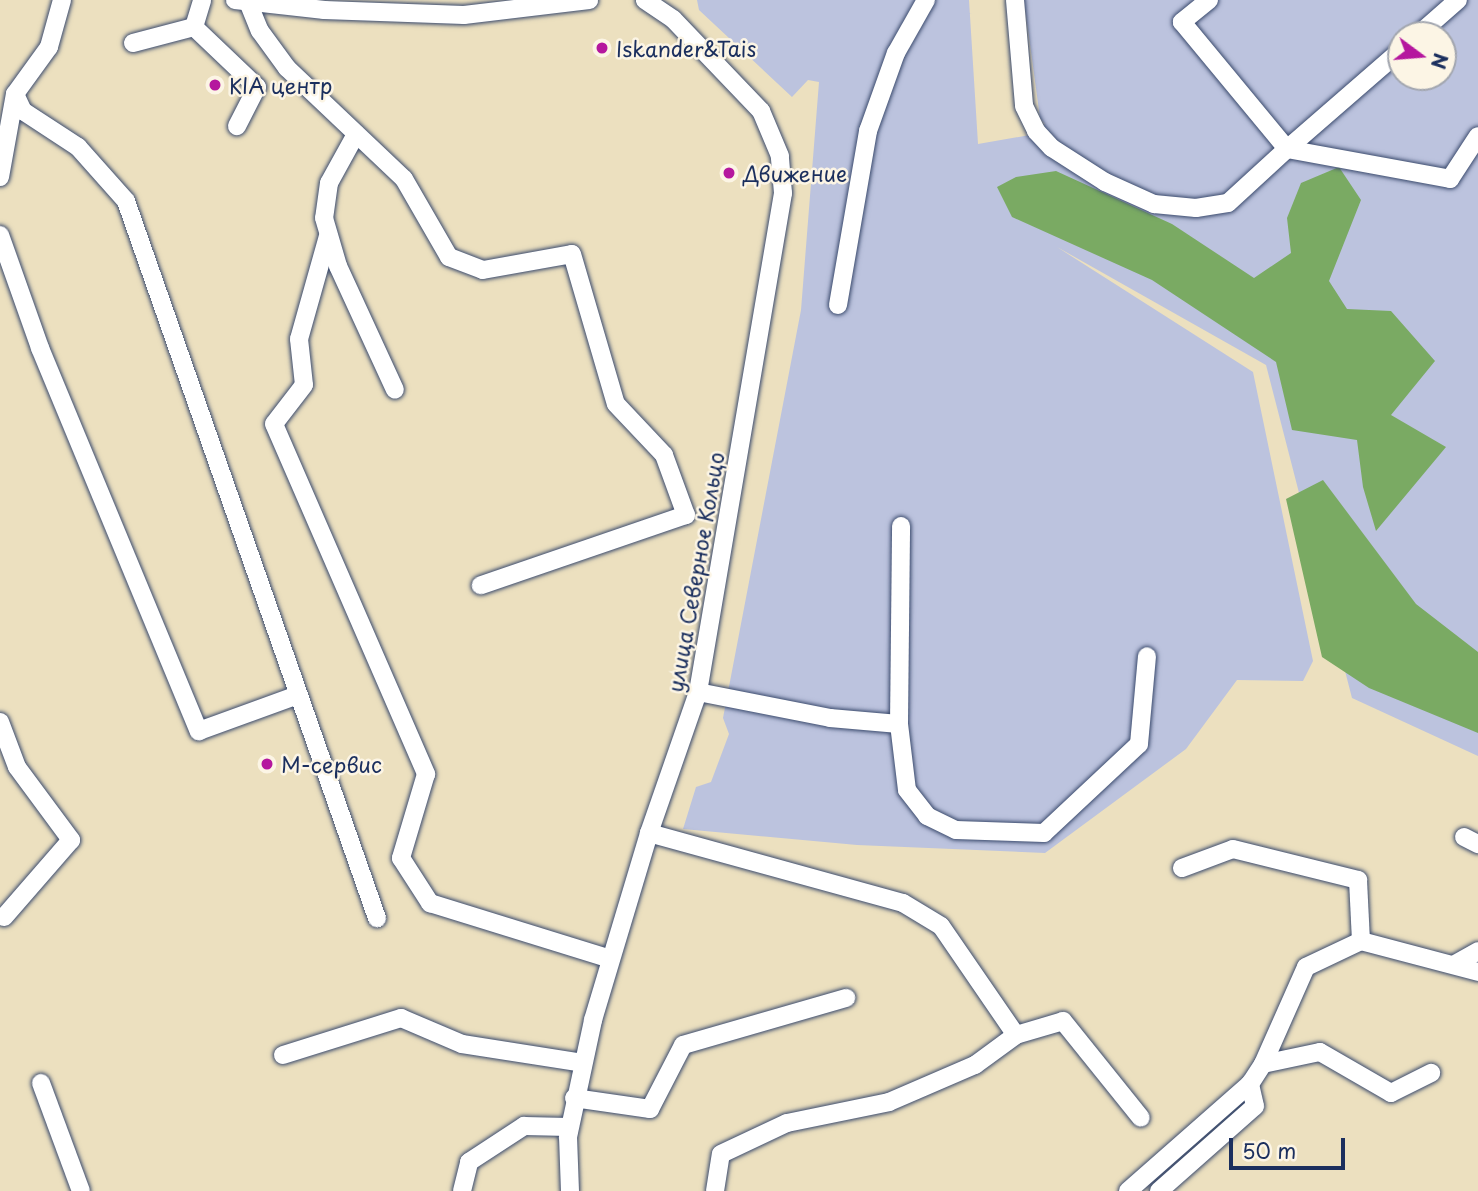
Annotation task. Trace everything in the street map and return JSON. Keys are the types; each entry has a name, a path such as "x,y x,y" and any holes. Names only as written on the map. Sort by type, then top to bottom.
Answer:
{"street":[{"path":"0,177 15,94 49,47 62,0"},
{"path":"194,27 202,0"},
{"path":"241,1 464,15 589,0"},
{"name":"улица Северное Кольцо","path":"570,1191 569,1127 574,1098 611,959 649,833 698,692 780,213 783,172 769,124 752,98 673,19 645,0"},
{"path":"838,305 868,131 896,53 926,0"},
{"path":"1015,0 1022,92 1029,121 1052,148 1105,182 1154,204 1196,208 1228,203 1387,62"},
{"path":"1209,0 1182,22 1287,149 1450,179 1478,136"},
{"path":"1434,21 1458,0"},
{"path":"241,1 287,68 404,179 449,257 483,270 572,254 616,404 664,455 686,515 481,585"},
{"path":"133,43 194,27"},
{"path":"194,27 257,87 237,126"},
{"path":"15,94 23,111 78,147 125,201 376,918"},
{"path":"356,134 323,202 328,236 395,390"},
{"path":"0,235 40,348 199,732 298,695"},
{"path":"328,236 299,339 304,385 274,424 426,774 401,858 430,903 611,959"},
{"path":"901,526 899,724 907,790 927,816 956,830 1044,833 1139,744 1147,656"},
{"path":"698,692 830,718 899,724"},
{"path":"0,722 17,766 71,840 4,917"},
{"path":"649,833 903,903 941,926 1016,1035"},
{"path":"1182,868 1233,849 1358,880 1361,941"},
{"path":"1128,1191 1250,1084 1263,1064 1306,967 1361,941 1478,972"},
{"path":"1455,964 1478,951"},
{"path":"574,1098 650,1109 683,1045 846,998"},
{"path":"283,1055 401,1018 462,1044 583,1063"},
{"path":"715,1191 720,1154 788,1124 889,1102 975,1065 1016,1035 1063,1021 1141,1118"},
{"path":"1263,1064 1320,1052 1391,1093 1431,1073"},
{"path":"41,1083 81,1191"},
{"path":"1159,1191 1255,1106 1250,1084"},
{"path":"462,1191 469,1162 524,1126 569,1127"}],"shaded area":[{"path":"697,0 969,0 978,144 1030,135 1045,124 1040,118 1024,0 1478,0 1478,756 1352,698 1266,365 1057,247 1253,372 1313,661 1303,681 1237,680 1186,749 1045,853 857,845 683,829 696,787 711,782 729,734 723,718 801,310 819,82 808,80 792,97 699,10"}],"green space":[{"path":"1339,167 1361,200 1329,281 1347,309 1391,311 1435,361 1391,415 1446,447 1376,531 1363,487 1357,440 1292,430 1276,362 1152,280 1012,217 997,187 1016,177 1056,171 1172,224 1254,278 1291,253 1287,218 1301,183"},
{"path":"1323,480 1416,604 1478,652 1478,733 1369,688 1322,657 1286,499"}],"place":[{"name":"Iskander&Tais","path":"602,48"},
{"name":"KIA центр","path":"215,85"},
{"name":"Движение","path":"729,173"},
{"name":"М-сервис","path":"267,764"}]}
